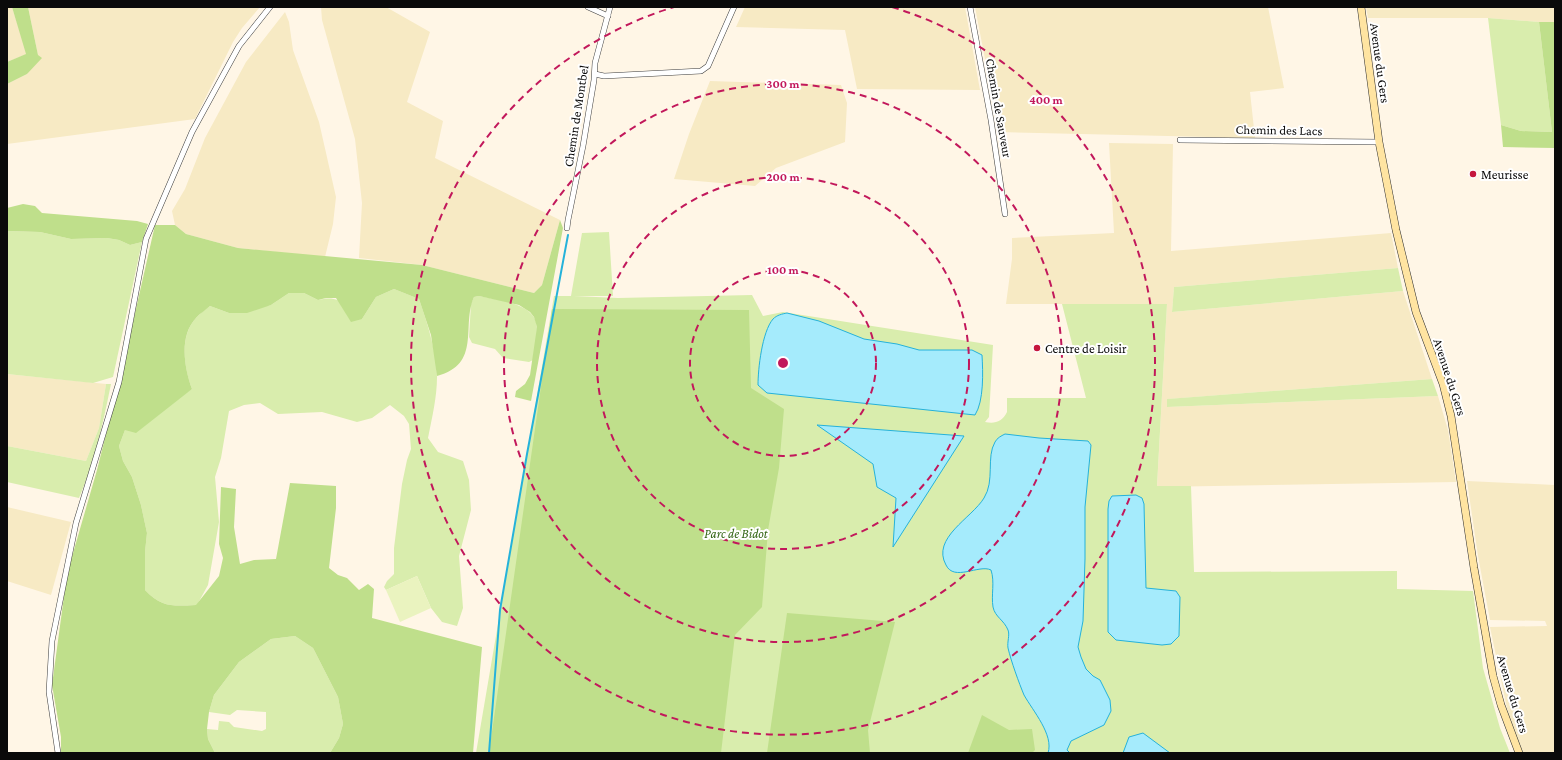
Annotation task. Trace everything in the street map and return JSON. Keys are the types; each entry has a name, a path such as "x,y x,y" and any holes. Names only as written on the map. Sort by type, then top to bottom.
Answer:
{"main road":[{"name":"Avenue du Gers","path":"1361,7 1379,142 1396,230 1414,305 1422,332 1442,384 1451,416 1474,568 1493,676 1501,706 1519,753"}],"street":[{"path":"58,753 49,692 52,641 76,523 119,382 146,239 192,132 239,46 270,7"},
{"path":"588,7 608,16"},
{"name":"Chemin de Montbel","path":"568,228 568,220 583,146 595,74 595,63 610,7"},
{"path":"595,74 604,76 701,71 708,66 734,7"},
{"name":"Chemin de Sauveur","path":"970,7 991,120 1005,214"},
{"name":"Chemin des Lacs","path":"1180,140 1379,142"}],"shaded area":[{"path":"7,7 12,7 27,54 7,62"},
{"path":"28,7 260,7 242,28 233,42 195,119 7,144 7,84 27,74 38,55"},
{"path":"321,7 386,7 430,32 407,102 443,121 435,158 560,220 542,285 534,293 422,265 359,258 362,203 355,139 322,20"},
{"path":"745,7 965,7 980,90 857,89 845,30 736,27"},
{"path":"975,7 1268,7 1284,88 1250,92 1255,138 999,132"},
{"path":"1366,7 1555,7 1555,22 1488,18 1368,18"},
{"path":"285,12 289,22 293,50 319,122 336,197 333,224 325,257 238,248 186,234 175,225 172,211 185,189 205,138 246,62"},
{"path":"710,81 841,85 847,103 845,142 776,168 755,186 674,179 689,134"},
{"path":"1109,143 1173,144 1171,251 1391,233 1398,268 1174,287 1172,312 1403,291 1432,379 1168,399 1167,407 1438,396 1448,430 1456,482 1157,487 1167,304 1006,304 1012,259 1012,238 1114,233"},
{"path":"7,374 106,384 99,428 86,461 7,446"},
{"path":"1467,481 1555,485 1555,753 1522,753 1509,718 1490,627 1547,626 1545,621 1490,620 1478,556"},
{"path":"7,507 71,522 51,595 7,581"}],"green space":[{"path":"12,7 28,7 38,55 42,58 27,74 7,84 7,62 26,54"},
{"path":"1488,18 1539,22 1552,132 1521,131 1501,125"},
{"path":"1539,22 1555,22 1555,148 1503,147 1501,125 1521,131 1552,132"},
{"path":"23,204 35,206 42,213 137,221 148,224 142,242 130,245 119,240 107,238 71,239 40,232 7,231 7,208"},
{"path":"560,220 563,228 531,401 515,397 516,391 525,384 530,375 537,327 534,317 530,312 519,305 479,296 474,297 469,320 468,343 465,353 460,363 451,370 437,376 431,335 419,299 394,289 376,297 362,319 351,322 336,298 318,300 304,293 289,293 271,305 247,313 229,313 210,306 199,315 191,325 185,343 185,362 192,389 136,433 125,430 119,446 123,461 132,477 141,505 147,533 145,552 145,590 157,600 169,605 196,605 219,576 223,558 219,544 221,487 236,489 234,527 240,564 254,560 276,559 290,483 336,486 336,508 329,568 338,575 347,578 359,590 368,584 374,589 372,618 482,647 473,753 330,753 339,738 343,724 338,697 313,648 295,636 271,639 239,662 214,695 209,712 207,729 208,739 215,753 61,753 61,737 52,685 67,574 97,470 123,366 155,225 175,225 186,234 238,248 422,265 534,293 542,285"},
{"path":"7,231 40,232 71,239 107,238 119,240 130,245 142,242 113,377 93,383 7,374"},
{"name":"Parc de Bidot","path":"609,232 613,296 574,296 618,298 752,295 763,316 783,312 993,345 989,417 985,422 989,423 998,422 1003,418 1007,412 1007,398 1086,398 1062,304 1167,304 1157,486 1191,486 1194,572 1397,571 1397,589 1473,591 1483,668 1500,728 1510,753 476,753 554,296 571,296 582,233"},
{"path":"1398,268 1403,291 1172,312 1174,287"},
{"path":"394,289 419,299 433,348 437,368 437,385 428,438 438,452 463,461 469,480 471,510 459,556 463,608 457,626 442,622 431,608 417,576 386,590 384,587 387,581 394,574 394,548 402,484 411,449 409,424 404,416 390,405 372,418 357,422 322,412 278,414 260,403 244,405 229,411 221,458 215,477 219,522 208,585 197,605 169,605 151,596 145,590 145,552 147,533 141,505 132,477 123,461 119,446 125,430 192,389 185,362 185,343 187,334 196,318 210,306 229,313 271,305 289,293 304,293 318,300 332,299 342,302 362,319 376,297"},
{"path":"479,296 506,301 524,308 531,313 537,328 533,360 529,362 503,358 495,349 472,343 469,337 471,304 474,297"},
{"path":"552,309 749,310 751,388 784,409 779,468 768,530 762,607 735,635 721,753 489,753"},
{"path":"1432,379 1438,396 1167,407 1167,399"},
{"path":"106,384 111,384 102,427 90,470 79,498 7,482 7,446 86,461 99,428"},
{"path":"417,576 431,608 400,622 386,590"},
{"path":"787,613 895,622 868,730 870,753 767,753"},
{"path":"295,636 313,648 338,697 343,724 339,738 330,753 215,753 208,739 207,729 218,730 219,721 229,722 234,727 262,731 266,729 266,712 237,710 230,715 209,712 214,695 239,662 271,639"},
{"path":"982,715 1009,730 1032,729 1035,750 1032,753 968,753"}],"water":[{"path":"787,313 819,321 864,339 897,344 919,350 972,350 982,355 983,378 980,402 975,415 767,393 758,385 763,341 773,319"},
{"path":"817,425 964,436 893,547 896,498 877,487 873,464"},
{"path":"1005,434 1088,441 1091,445 1085,507 1083,621 1078,647 1086,669 1100,680 1110,700 1111,711 1104,725 1071,741 1067,750 1070,753 1048,753 1048,739 1042,723 1024,695 1013,665 1008,648 1008,630 993,607 993,579 991,570 980,569 955,572 950,570 946,565 943,555 944,546 948,537 984,498 989,484 992,448 997,439"},
{"path":"1136,495 1142,498 1144,504 1146,588 1176,591 1180,597 1179,636 1171,644 1162,645 1116,640 1108,632 1109,501 1112,496"},
{"path":"1143,733 1170,753 1123,753 1129,737"}],"waterway":[{"path":"489,753 500,610 527,454 568,235"}],"place":[{"name":"Meurisse","path":"1473,174"},
{"name":"Centre de Loisir","path":"1037,348"}]}
